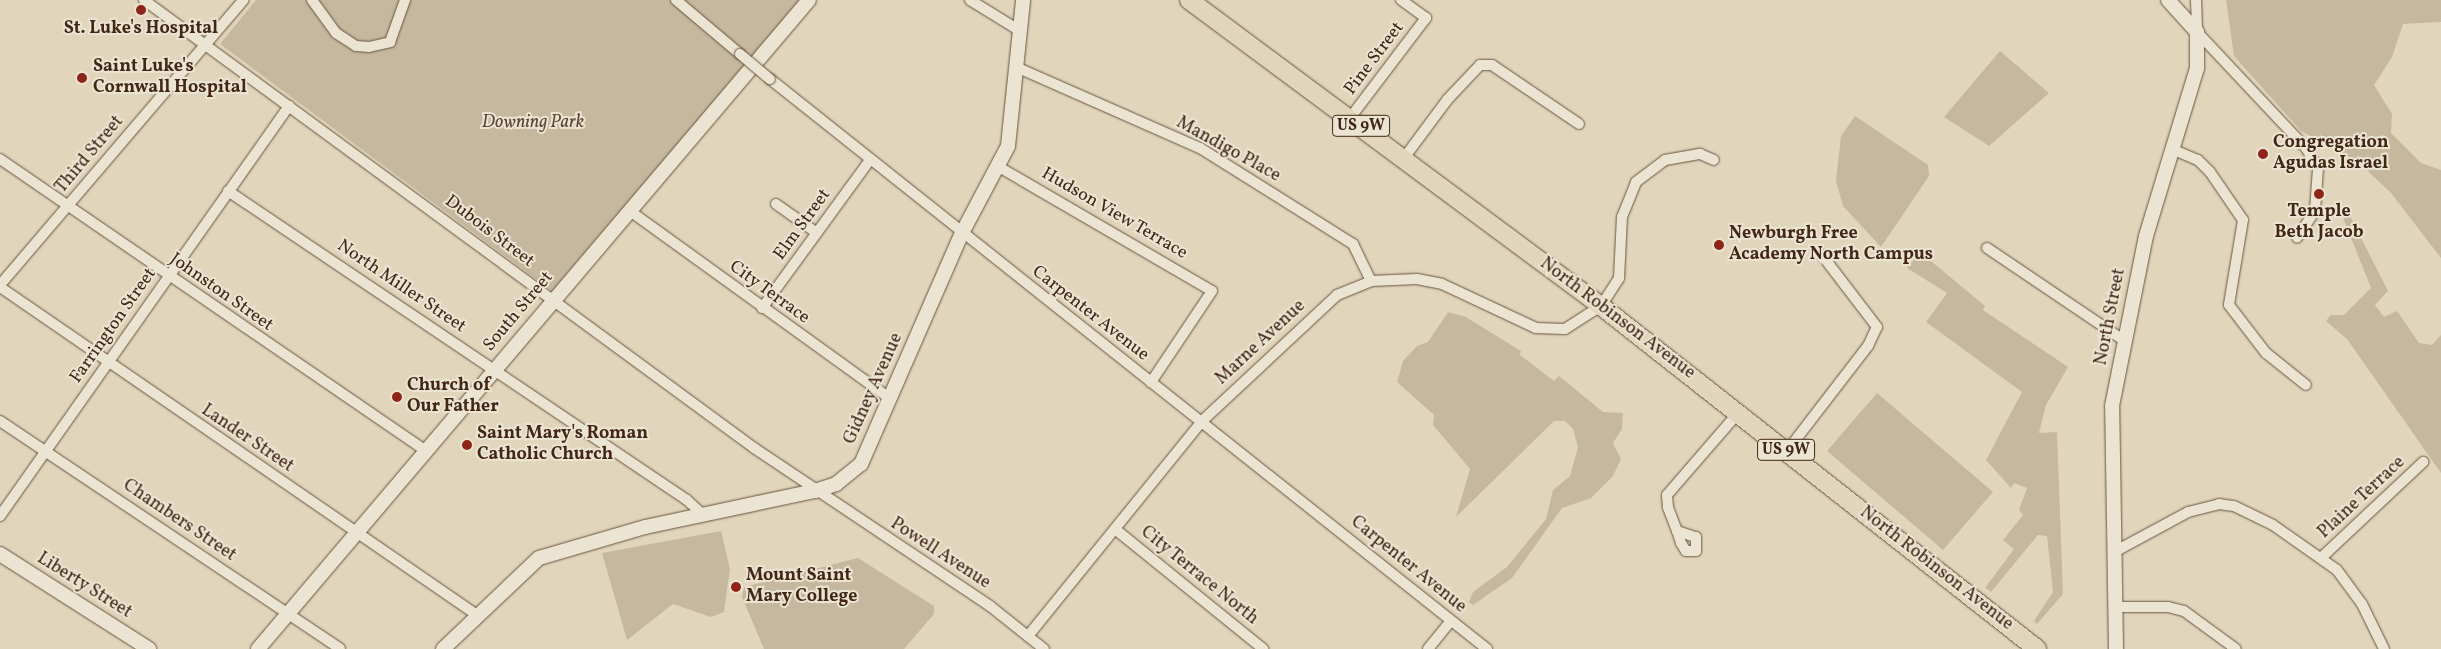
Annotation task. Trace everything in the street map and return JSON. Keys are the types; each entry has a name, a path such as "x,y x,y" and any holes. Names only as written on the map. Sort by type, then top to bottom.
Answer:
{"highway":[{"name":"North Robinson Avenue","path":"1189,0 1601,306 1787,451 2026,645"}],"street":[{"name":"Dubois Street","path":"144,0 815,491"},
{"name":"Third Street","path":"0,286 243,0"},
{"path":"312,0 336,33 356,46 369,47 390,42 405,0"},
{"name":"Carpenter Avenue","path":"676,0 870,160 1487,649"},
{"name":"South Street","path":"258,649 810,0"},
{"path":"970,0 1017,29"},
{"name":"Gidney Avenue","path":"443,649 539,558 645,526 815,491 836,484 861,464 962,233 999,167 1013,126 1017,29 1023,0"},
{"name":"Pine Street","path":"1350,118 1426,18 1401,0"},
{"path":"2168,0 2306,148 2318,168 2315,211 2297,238"},
{"name":"North Street","path":"2116,649 2110,435 2125,341 2146,236 2174,150 2197,68 2198,32 2196,0"},
{"path":"1404,158 1447,100 1480,65 1492,65 1579,124"},
{"name":"Mandigo Place","path":"1016,67 1200,148 1354,244 1371,281"},
{"name":"Farrington Street","path":"0,516 289,106"},
{"path":"2174,150 2198,160 2210,172 2243,220 2230,305 2266,352 2306,385"},
{"path":"1601,306 1619,278 1622,217 1636,182 1665,160 1700,154 1714,160"},
{"name":"Johnston Street","path":"0,159 169,277 426,451"},
{"name":"Elm Street","path":"762,308 870,160"},
{"name":"Hudson View Terrace","path":"999,167 1212,291 1151,382"},
{"name":"North Miller Street","path":"228,191 687,500 703,515"},
{"path":"776,204 817,233"},
{"name":"City Terrace","path":"630,211 762,308 891,399"},
{"path":"1987,248 2125,341"},
{"path":"1787,451 1868,346 1876,327 1822,255"},
{"name":"Marne Avenue","path":"1028,636 1201,422 1326,304 1371,281 1394,278 1442,284 1550,330 1577,324 1601,306"},
{"name":"Lander Street","path":"0,286 107,363 478,615"},
{"path":"1676,532 1668,507 1669,489 1738,413"},
{"name":"Chambers Street","path":"0,421 340,649"},
{"name":"Plaine Terrace","path":"2322,557 2423,462"},
{"name":"Powell Avenue","path":"815,491 1028,636 1044,649"},
{"path":"2114,552 2188,512 2219,504 2273,525 2322,557 2362,604 2384,649"},
{"name":"City Terrace North","path":"1115,529 1263,649"},
{"name":"Liberty Street","path":"0,554 149,649"},
{"path":"2115,607 2184,611 2236,649"},
{"path":"1428,649 1451,621"}],"green space":[{"name":"Downing Park","path":"256,0 801,0 552,291 220,44"},
{"path":"2226,0 2441,0 2441,22 2403,24 2392,57 2374,85 2392,114 2391,133 2421,163 2441,170 2441,258 2391,193 2357,161 2301,131 2234,56"},
{"path":"2000,51 2049,93 1989,146 1944,117"},
{"path":"1855,116 1928,165 1929,176 1881,247 1843,206 1836,181 1841,136"},
{"path":"2338,205 2350,216 2388,291 2375,305 2384,317 2397,311 2419,343 2432,345 2441,335 2441,473 2347,339 2326,321 2331,315 2344,315 2371,288"},
{"path":"1920,252 1985,306 1983,310 2068,367 2046,405 2039,433 2057,432 2063,594 2037,624 2034,621 2053,592 2047,536 2038,535 1991,592 1985,588 2014,549 2003,540 2023,515 2019,510 2027,488 2014,483 2011,488 1986,460 2022,392 1926,322 1947,293 1907,268"},
{"path":"1448,312 1466,317 1521,351 1520,355 1554,381 1559,376 1603,412 1623,413 1622,429 1613,443 1621,459 1613,476 1591,498 1562,508 1512,578 1473,605 1469,602 1473,592 1507,567 1546,519 1553,490 1570,476 1578,447 1573,429 1565,421 1554,421 1456,517 1470,469 1433,425 1434,415 1397,382 1403,361 1417,346 1428,342"},
{"path":"1877,393 1993,492 1943,550 1827,451"},
{"path":"721,531 730,569 724,612 711,617 673,604 627,640 602,553"},
{"path":"858,558 934,606 934,614 904,649 764,649 742,597 744,587"}],"place":[{"name":"St. Luke's Hospital","path":"141,10"},
{"name":"Saint Luke's Cornwall Hospital","path":"82,78"},
{"name":"Congregation Agudas Israel","path":"2263,154"},
{"name":"Temple Beth Jacob","path":"2319,194"},
{"name":"Newburgh Free Academy North Campus","path":"1719,245"},
{"name":"Church of Our Father","path":"397,397"},
{"name":"Saint Mary's Roman Catholic Church","path":"467,445"},
{"name":"Mount Saint Mary College","path":"736,587"}]}
